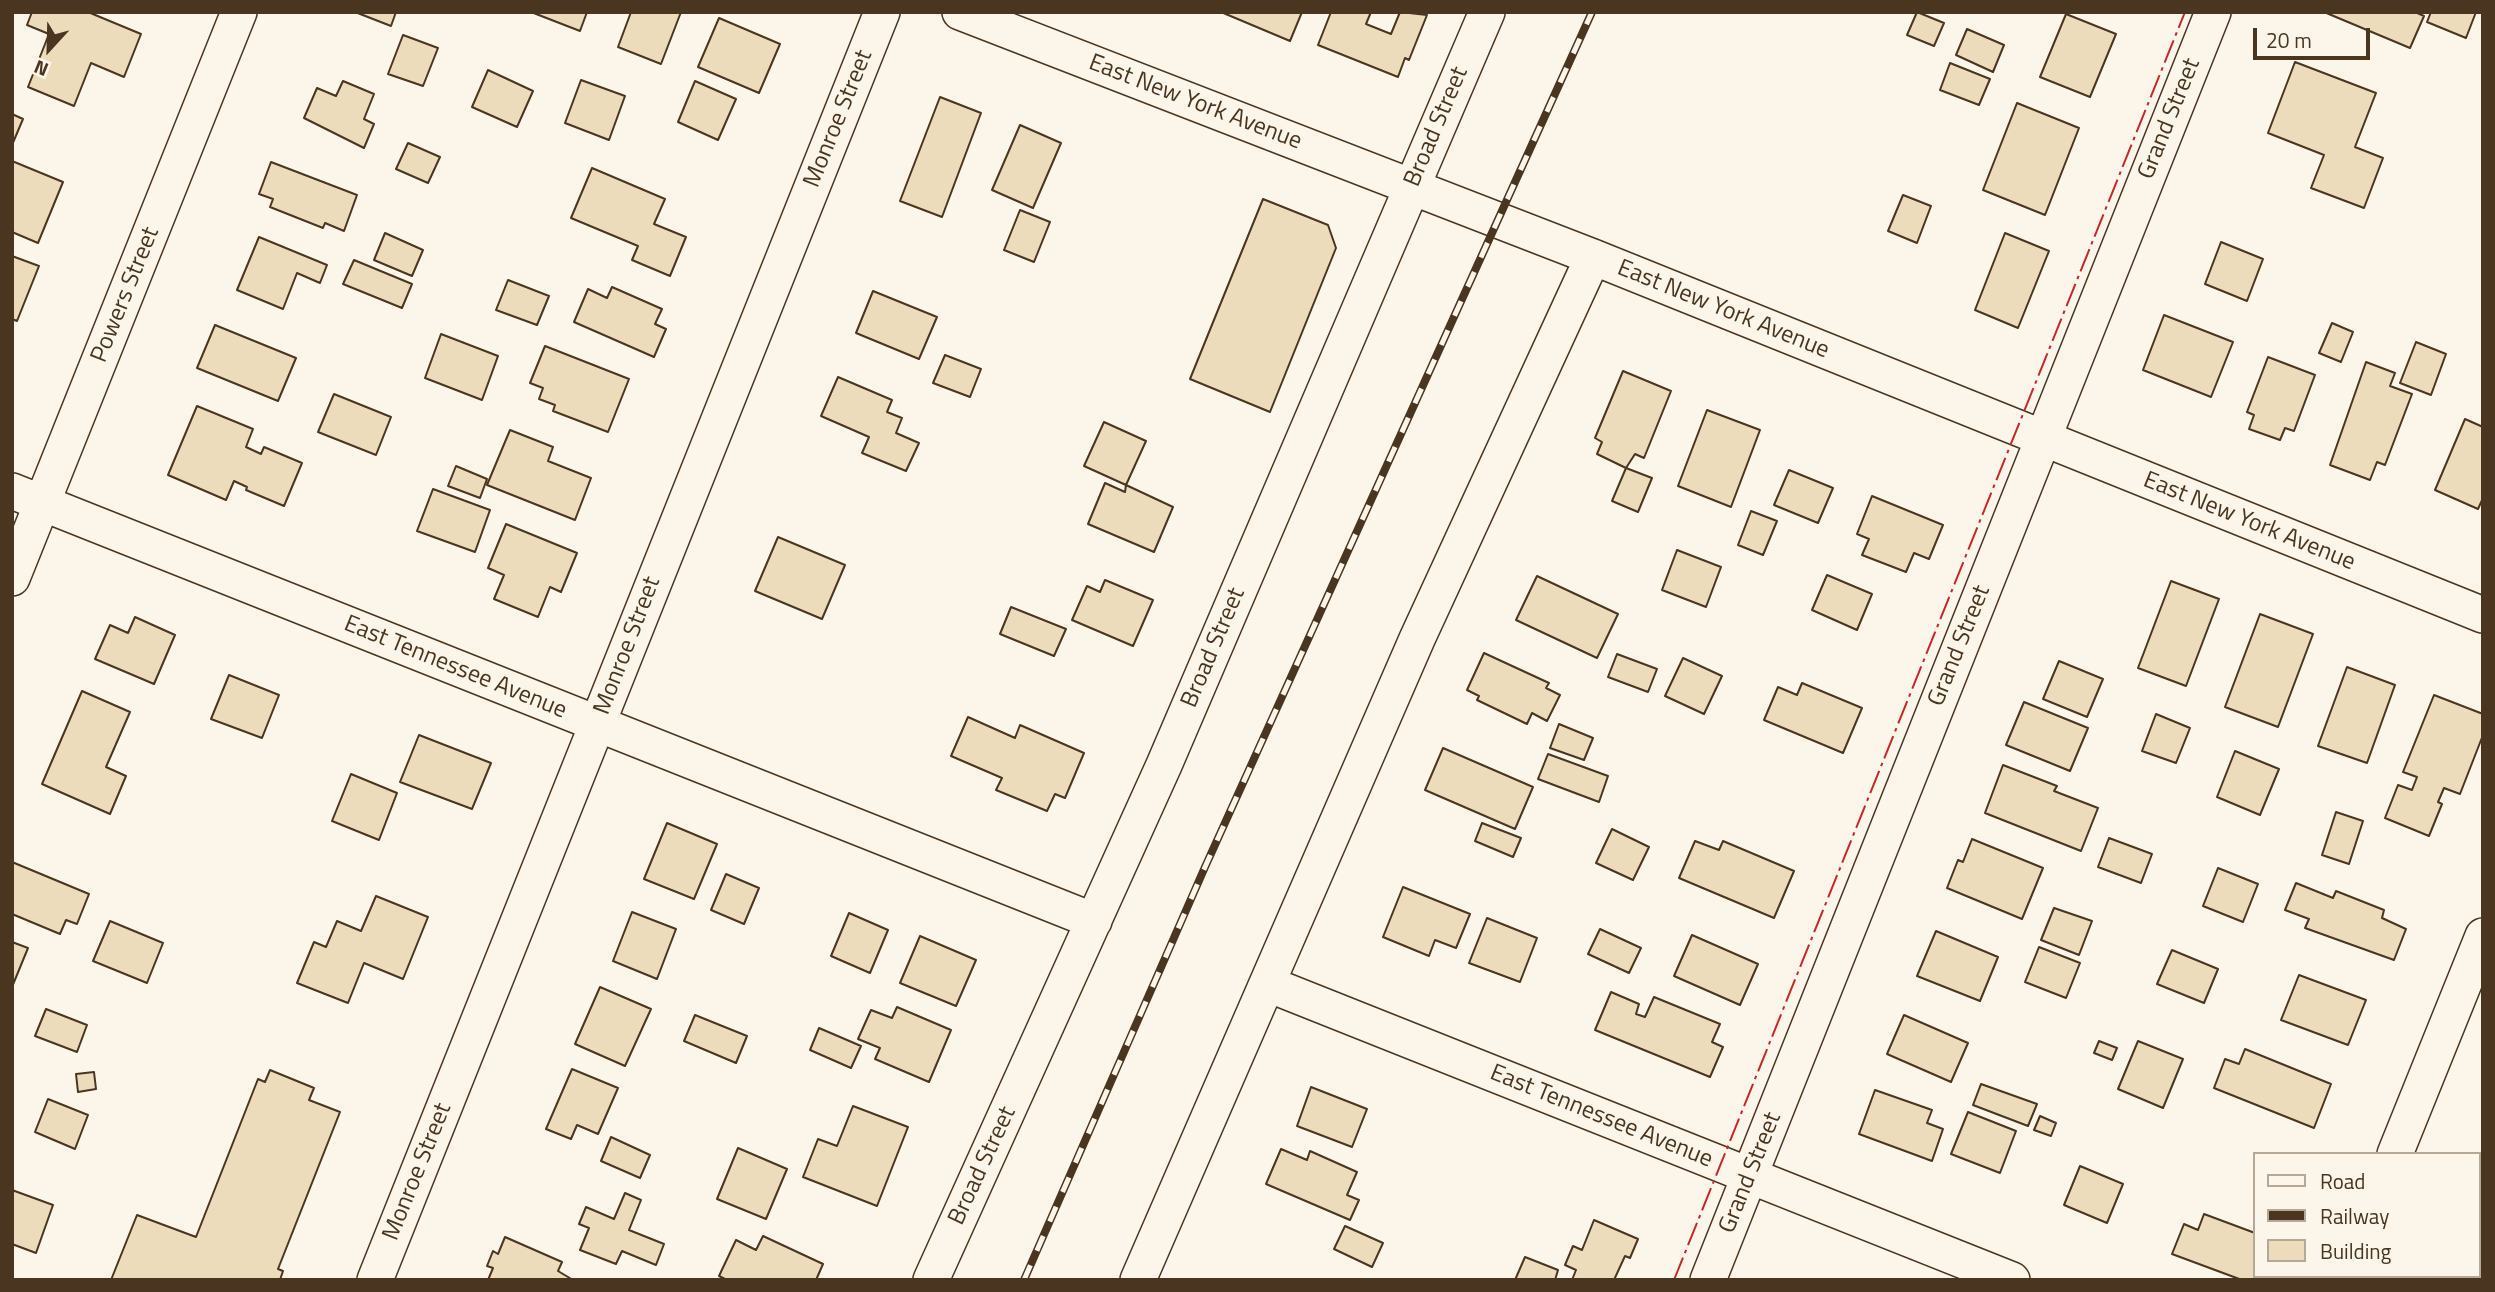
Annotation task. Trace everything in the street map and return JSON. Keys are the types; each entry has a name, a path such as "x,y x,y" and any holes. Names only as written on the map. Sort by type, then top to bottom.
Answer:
{"street":[{"name":"Powers Street","path":"12,578 28,497 239,12"},
{"name":"Monroe Street","path":"374,1280 882,12"},
{"name":"East New York Avenue","path":"960,12 1593,257 2483,615"},
{"name":"Broad Street","path":"930,1280 1094,921 1487,12"},
{"name":"Grand Street","path":"1708,1280 2213,12"},
{"path":"1138,1280 1417,639 1593,257"},
{"name":"East Tennessee Avenue","path":"28,497 1094,921"},
{"path":"2396,1152 2483,936"},
{"name":"East Tennessee Avenue","path":"1268,984 2012,1280"}],"building":[{"path":"32,12 88,12 141,34 124,77 91,63 74,106 28,87 49,34 27,25"},
{"path":"355,12 396,12 391,26"},
{"path":"531,12 587,12 580,31"},
{"path":"631,12 681,12 661,64 618,47"},
{"path":"1221,12 1302,12 1290,41"},
{"path":"1331,12 1371,12 1366,24 1391,34 1400,12 1427,15 1409,60 1405,58 1398,77 1318,45"},
{"path":"1917,12 1944,23 1934,46 1907,35"},
{"path":"2324,12 2415,12 2424,16 2410,48"},
{"path":"2431,12 2476,12 2466,38 2427,22"},
{"path":"2066,14 2116,34 2090,97 2040,77"},
{"path":"719,18 780,44 759,93 698,67"},
{"path":"1967,29 2004,45 1993,72 1956,55"},
{"path":"403,35 438,48 423,86 388,74"},
{"path":"2295,62 2376,93 2355,147 2383,158 2364,208 2311,188 2324,155 2268,133"},
{"path":"1950,63 1990,79 1979,105 1940,90"},
{"path":"488,70 533,91 517,127 472,107"},
{"path":"581,80 625,96 609,140 565,123"},
{"path":"343,81 374,94 364,119 374,124 364,148 304,118 317,88 336,96"},
{"path":"695,81 736,99 718,140 678,122"},
{"path":"940,97 981,113 942,217 900,201"},
{"path":"2017,103 2079,128 2045,215 1983,190"},
{"path":"12,114 23,119 12,145"},
{"path":"1020,125 1061,143 1033,208 992,190"},
{"path":"408,143 440,157 428,183 396,169"},
{"path":"12,161 63,182 38,243 12,232"},
{"path":"271,162 357,195 344,231 325,223 323,228 270,207 273,199 259,194"},
{"path":"592,168 665,199 654,224 686,237 670,276 632,260 638,246 571,218"},
{"path":"1903,195 1931,206 1917,243 1888,231"},
{"path":"1263,199 1328,225 1336,248 1270,412 1190,379"},
{"path":"1020,210 1050,222 1034,262 1004,250"},
{"path":"385,233 423,250 412,276 374,260"},
{"path":"2005,233 2049,251 2018,328 1975,310"},
{"path":"259,237 327,265 320,283 297,273 283,309 237,290"},
{"path":"2221,242 2263,259 2247,301 2205,284"},
{"path":"12,256 39,266 17,321 12,319"},
{"path":"354,260 412,284 402,308 343,284"},
{"path":"508,280 549,296 537,325 496,310"},
{"path":"612,287 662,309 655,324 666,329 654,357 574,322 588,289 607,298"},
{"path":"873,291 937,317 919,359 856,333"},
{"path":"2164,315 2233,342 2211,397 2143,370"},
{"path":"2332,323 2353,332 2341,362 2319,353"},
{"path":"215,325 296,358 278,401 197,368"},
{"path":"441,334 498,356 482,400 425,378"},
{"path":"2416,342 2446,354 2431,395 2400,383"},
{"path":"545,346 629,379 608,432 553,411 555,405 539,399 543,388 530,383"},
{"path":"945,355 981,369 970,397 933,383"},
{"path":"2268,357 2315,375 2294,431 2285,428 2280,440 2249,429 2254,415 2247,412"},
{"path":"2366,362 2395,373 2390,386 2412,394 2385,465 2377,462 2370,480 2330,465"},
{"path":"1623,371 1671,391 1644,458 1635,454 1626,468 1597,454 1602,442 1595,438"},
{"path":"838,377 892,400 887,412 902,418 896,433 919,443 906,471 862,453 869,437 821,416"},
{"path":"334,394 391,417 376,455 318,432"},
{"path":"197,406 253,429 246,447 261,454 264,447 302,463 284,506 246,490 247,487 234,481 226,500 168,475"},
{"path":"1707,410 1760,430 1731,507 1678,486"},
{"path":"2465,419 2483,427 2483,498 2478,509 2435,490"},
{"path":"1104,422 1146,441 1126,485 1084,466"},
{"path":"510,430 553,447 548,461 591,478 575,520 487,485"},
{"path":"456,466 487,479 480,498 448,486"},
{"path":"1626,468 1652,478 1638,512 1612,501"},
{"path":"1789,470 1833,488 1818,523 1774,505"},
{"path":"1105,483 1125,492 1126,485 1173,507 1154,552 1088,524"},
{"path":"433,489 490,510 475,552 417,531"},
{"path":"1872,496 1943,525 1929,559 1914,553 1906,572 1862,555 1869,539 1857,534"},
{"path":"1751,511 1777,521 1763,555 1738,545"},
{"path":"506,524 577,553 561,592 550,587 538,617 494,599 504,575 488,568"},
{"path":"778,537 845,565 822,619 755,591"},
{"path":"1677,550 1721,567 1706,607 1662,590"},
{"path":"1827,575 1872,594 1857,630 1812,610"},
{"path":"1537,576 1618,614 1597,658 1516,620"},
{"path":"1105,580 1153,600 1133,646 1072,620 1087,586 1100,592"},
{"path":"2171,581 2219,599 2186,686 2138,668"},
{"path":"1011,607 1066,629 1054,656 1000,634"},
{"path":"2260,614 2313,634 2278,727 2225,707"},
{"path":"135,617 175,635 154,684 95,659 110,625 128,633"},
{"path":"1484,653 1549,683 1546,688 1560,695 1547,721 1532,713 1527,724 1477,700 1479,696 1467,690"},
{"path":"1617,654 1657,669 1648,692 1608,677"},
{"path":"1683,658 1722,676 1704,714 1665,696"},
{"path":"2059,661 2103,679 2087,717 2043,699"},
{"path":"2347,667 2395,685 2367,763 2318,746"},
{"path":"229,675 279,695 262,738 211,719"},
{"path":"1802,683 1862,708 1843,753 1764,720 1778,687 1797,695"},
{"path":"82,691 130,712 106,767 126,776 110,814 42,784"},
{"path":"2434,695 2483,714 2483,735 2460,794 2444,788 2438,802 2442,804 2429,836 2385,818 2398,785 2412,790 2417,777 2403,772"},
{"path":"2024,702 2088,728 2070,771 2006,745"},
{"path":"2156,714 2190,728 2176,763 2142,751"},
{"path":"968,717 1015,738 1020,725 1084,753 1065,798 1055,794 1047,811 996,790 1002,778 951,756"},
{"path":"1559,724 1593,738 1584,760 1550,748"},
{"path":"419,735 491,763 472,809 400,782"},
{"path":"1443,748 1533,787 1515,829 1425,790"},
{"path":"2235,751 2279,769 2260,815 2217,797"},
{"path":"1548,754 1608,776 1599,802 1538,779"},
{"path":"2003,765 2057,786 2054,791 2098,808 2081,851 1985,813"},
{"path":"351,774 397,793 379,840 332,821"},
{"path":"2336,812 2363,821 2349,864 2322,855"},
{"path":"667,823 717,844 694,899 644,879"},
{"path":"1482,823 1521,838 1513,857 1475,841"},
{"path":"1612,829 1649,847 1633,880 1596,863"},
{"path":"2109,838 2152,854 2141,883 2098,867"},
{"path":"1972,839 2043,868 2022,919 1947,888 1958,860 1963,862"},
{"path":"1695,841 1719,850 1723,841 1794,871 1774,918 1679,878"},
{"path":"12,862 89,894 77,924 66,920 60,934 12,914"},
{"path":"2218,868 2258,884 2243,922 2203,906"},
{"path":"726,874 759,888 744,924 711,910"},
{"path":"2296,883 2333,898 2336,891 2384,910 2382,918 2406,929 2394,960 2305,928 2309,919 2285,910"},
{"path":"1403,887 1470,914 1456,948 1435,940 1429,956 1383,937"},
{"path":"376,896 428,917 403,979 364,963 348,1003 297,983 314,942 326,947 337,921 361,931"},
{"path":"2054,908 2092,921 2079,955 2041,940"},
{"path":"632,912 676,929 657,979 613,961"},
{"path":"849,913 888,930 870,973 831,956"},
{"path":"1487,918 1537,938 1520,982 1469,963"},
{"path":"110,921 163,943 147,983 93,961"},
{"path":"1600,929 1641,948 1629,973 1588,954"},
{"path":"1936,931 1998,957 1980,1001 1917,976"},
{"path":"1692,935 1758,964 1740,1005 1674,976"},
{"path":"920,936 976,960 956,1006 900,983"},
{"path":"12,942 28,948 12,987"},
{"path":"2039,947 2080,963 2066,998 2025,982"},
{"path":"2172,950 2218,969 2204,1003 2157,984"},
{"path":"2299,975 2366,1000 2348,1045 2281,1020"},
{"path":"600,987 651,1009 625,1066 575,1044"},
{"path":"1611,992 1639,1004 1636,1014 1645,1017 1654,997 1720,1024 1712,1042 1723,1047 1710,1077 1595,1030"},
{"path":"897,1007 951,1030 929,1082 875,1059 880,1048 858,1039 871,1010 892,1018"},
{"path":"46,1009 87,1025 77,1052 35,1036"},
{"path":"695,1015 747,1036 736,1063 684,1041"},
{"path":"1904,1015 1968,1043 1951,1082 1887,1054"},
{"path":"819,1028 861,1046 851,1068 810,1050"},
{"path":"2099,1041 2117,1048 2112,1060 2094,1053"},
{"path":"2138,1041 2183,1059 2163,1108 2118,1089"},
{"path":"2245,1049 2331,1084 2314,1128 2214,1088 2225,1059 2239,1064"},
{"path":"572,1069 618,1088 598,1134 577,1125 571,1139 546,1129"},
{"path":"270,1070 314,1088 309,1100 340,1112 278,1269 283,1271 280,1280 111,1280 137,1215 196,1237 258,1079 265,1082"},
{"path":"94,1072 96,1089 78,1092 76,1074"},
{"path":"1981,1084 2037,1104 2028,1126 1973,1105"},
{"path":"1311,1087 1367,1109 1352,1147 1297,1126"},
{"path":"1875,1090 1932,1110 1927,1123 1943,1129 1932,1161 1859,1134"},
{"path":"48,1099 88,1115 75,1149 35,1132"},
{"path":"853,1106 908,1127 877,1206 803,1177 818,1139 837,1146"},
{"path":"1968,1112 2016,1131 2000,1173 1951,1154"},
{"path":"2040,1116 2056,1123 2051,1136 2034,1130"},
{"path":"611,1137 650,1155 640,1178 601,1161"},
{"path":"738,1148 787,1169 766,1219 717,1199"},
{"path":"1281,1149 1307,1160 1310,1151 1357,1172 1347,1195 1359,1200 1350,1220 1266,1184"},
{"path":"2080,1166 2123,1184 2107,1223 2064,1205"},
{"path":"12,1190 53,1205 36,1253 12,1244"},
{"path":"625,1193 641,1200 629,1230 664,1244 656,1265 622,1251 616,1264 580,1250 589,1228 579,1224 586,1207 614,1219"},
{"path":"2204,1214 2254,1233 2254,1278 2260,1278 2259,1280 2242,1280 2172,1254 2184,1224 2198,1230"},
{"path":"1594,1220 1638,1239 1630,1258 1625,1256 1614,1280 1572,1280 1576,1270 1565,1265 1573,1246 1582,1250"},
{"path":"1345,1226 1383,1243 1372,1267 1334,1249"},
{"path":"763,1236 823,1264 816,1280 727,1280 719,1276 736,1240 756,1250"},
{"path":"505,1237 562,1262 558,1271 573,1280 488,1280 493,1268 487,1266 493,1251 498,1254"},
{"path":"2483,1245 2483,1280 2440,1279 2481,1278"},
{"path":"1525,1257 1558,1270 1555,1280 1515,1280"}],"railway":[{"path":"1024,1280 1205,867 1592,12"}],"power":[{"path":"1674,1280 2185,12"}]}
